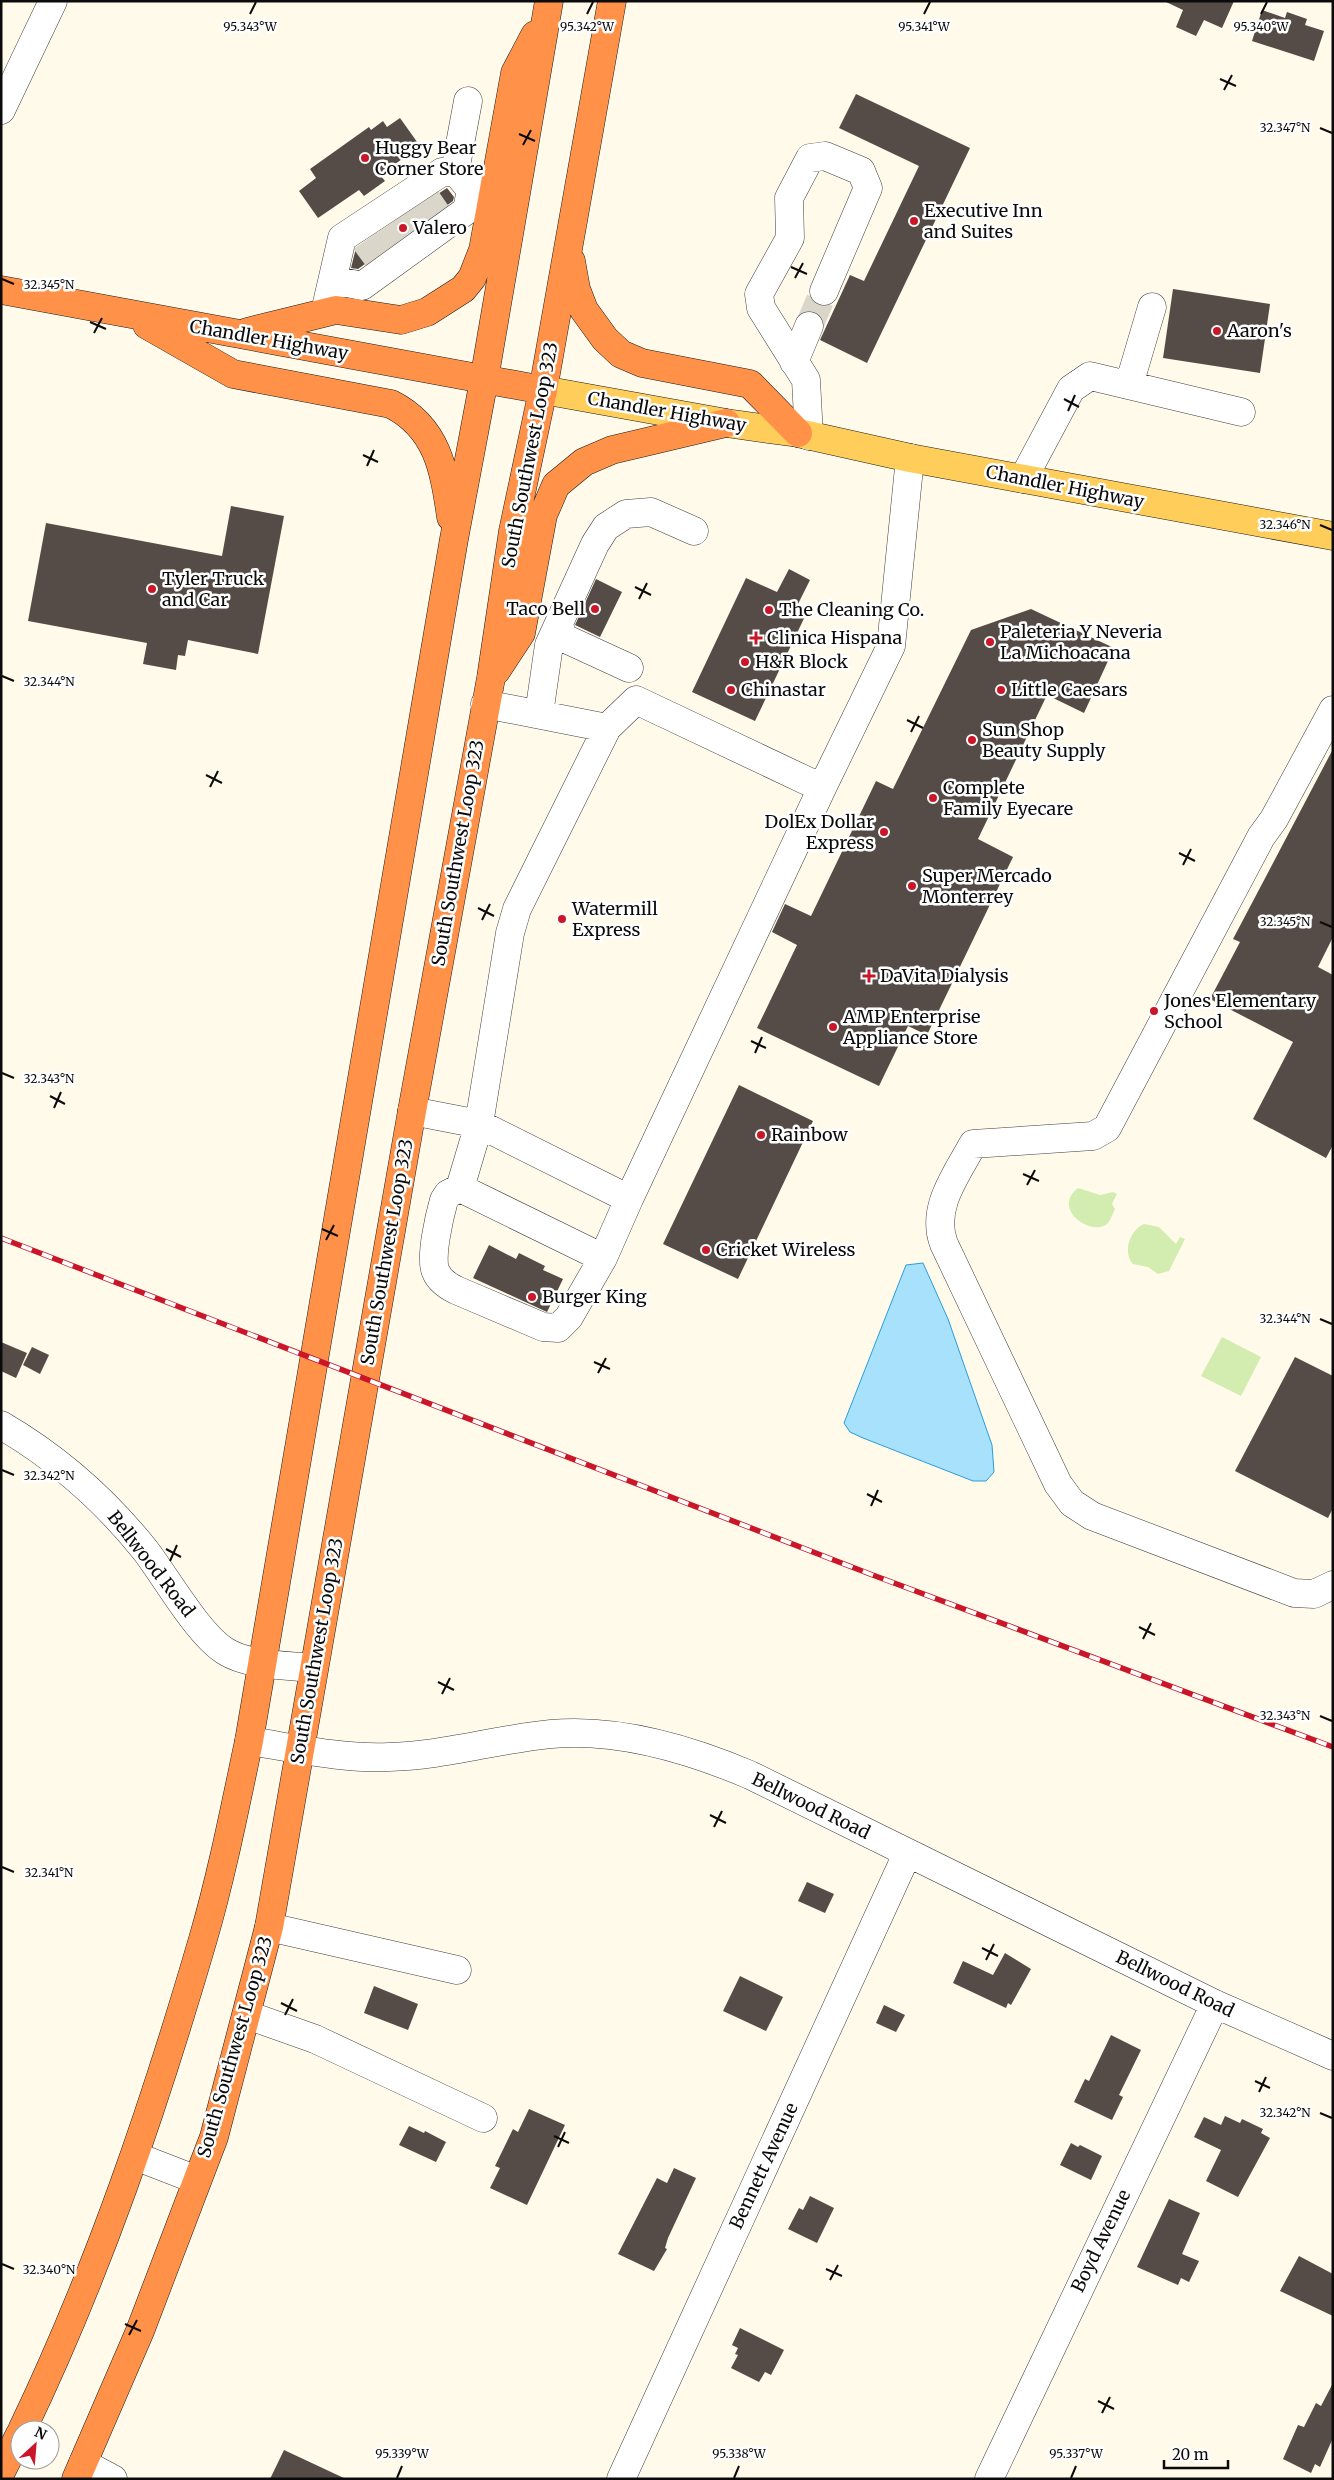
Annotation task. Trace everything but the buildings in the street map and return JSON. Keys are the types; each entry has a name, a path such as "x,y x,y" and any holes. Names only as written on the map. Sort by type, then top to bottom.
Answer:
{"highway":[{"name":"South Southwest Loop 323","path":"79,2471 140,2331 214,2137 269,1927 412,1111 488,691 513,531 543,390 612,1"},
{"path":"239,334 336,310 401,320 427,312 452,298 472,278 478,265 474,184 516,73 548,5"},
{"path":"27,2420 87,2287 135,2156 203,1938 249,1741 454,539 484,380 548,5"},
{"path":"568,242 576,289 584,310 605,340 621,354 642,364 750,384 804,435"},
{"name":"Chandler Highway","path":"1,290 543,390"},
{"path":"131,315 233,374 391,404 408,414 430,440 444,472 454,539"},
{"path":"488,691 521,633 543,515 556,485 584,462 612,450 726,423"},
{"path":"1,2472 10,2454"}],"main road":[{"name":"Chandler Highway","path":"543,390 804,435 910,458 1333,536"}],"street":[{"path":"1,110 52,1"},
{"path":"325,312 342,238 402,228 467,210 474,184 468,101"},
{"path":"804,435 806,380 762,308 759,294 790,238 789,198 810,158 825,156 861,171 868,188 824,291"},
{"path":"333,280 362,286 442,172 474,184"},
{"path":"1129,385 1152,307"},
{"path":"794,362 809,326"},
{"path":"1023,479 1071,389 1090,376 1241,412"},
{"path":"822,788 636,700 607,728 513,921 478,1124 460,1188 448,1194 444,1200 434,1260 436,1274 446,1284 543,1327 558,1328 569,1317 603,1258 822,788 891,646 910,458"},
{"path":"539,714 549,645 600,534 612,521 634,513 650,512 694,531"},
{"path":"559,624 562,636 566,639 629,668"},
{"path":"488,691 539,714 607,728"},
{"path":"1333,710 1274,819 1262,836 1107,1128 1093,1136 973,1144 942,1205 939,1225 944,1244 1046,1460 1058,1484 1072,1503 1092,1516 1294,1593 1314,1594 1333,1585"},
{"path":"412,1111 478,1124 630,1199"},
{"path":"460,1188 603,1258"},
{"name":"Bellwood Road","path":"1,1425 48,1457 100,1500 140,1544 188,1611 217,1644 234,1656 263,1662 314,1668"},
{"name":"Bellwood Road","path":"249,1741 368,1757 390,1757 551,1734 591,1734 642,1740 720,1762 1215,2004 1333,2056"},
{"name":"Bennett Avenue","path":"621,2479 907,1854"},
{"path":"269,1927 457,1970"},
{"name":"Boyd Avenue","path":"989,2479 1215,2004"},
{"path":"247,2015 315,2039 483,2118"},
{"path":"135,2156 197,2180"},
{"path":"79,2471 113,2479"}],"green space":[{"path":"1078,1188 1100,1195 1113,1192 1117,1194 1112,1204 1115,1209 1108,1223 1102,1227 1093,1227 1077,1219 1071,1213 1069,1205 1071,1196"},
{"path":"1144,1224 1159,1227 1176,1244 1180,1237 1185,1239 1169,1271 1158,1274 1148,1267 1133,1264 1130,1259 1128,1248 1131,1236"},
{"path":"1222,1337 1261,1357 1241,1396 1201,1376"}],"water":[{"path":"923,1263 948,1319 992,1445 994,1472 986,1481 973,1481 863,1438 850,1432 844,1423 906,1265"}],"tunnel":[{"path":"426,198 439,217"},
{"path":"407,212 419,231"},
{"path":"387,226 400,245"},
{"path":"365,241 379,260"},
{"path":"809,326 824,291"}],"railway":[{"path":"1,1238 870,1574 1333,1747"}],"place":[{"name":"Huggy Bear Corner Store","path":"365,158"},
{"name":"Executive Inn and Suites","path":"914,221"},
{"name":"Valero","path":"403,228"},
{"name":"Aaron's","path":"1217,331"},
{"name":"Tyler Truck and Car","path":"152,589"},
{"name":"Taco Bell","path":"595,609"},
{"name":"The Cleaning Co.","path":"769,610"},
{"name":"Clinica Hispana","path":"756,638"},
{"name":"Paleteria Y Neveria La Michoacana","path":"990,642"},
{"name":"H&R Block","path":"745,662"},
{"name":"Chinastar","path":"731,690"},
{"name":"Little Caesars","path":"1001,690"},
{"name":"Sun Shop Beauty Supply","path":"972,740"},
{"name":"Complete Family Eyecare","path":"933,798"},
{"name":"DolEx Dollar Express","path":"884,832"},
{"name":"Super Mercado Monterrey","path":"912,886"},
{"name":"Watermill Express","path":"562,919"},
{"name":"DaVita Dialysis","path":"869,976"},
{"name":"Jones Elementary School","path":"1154,1011"},
{"name":"AMP Enterprise Appliance Store","path":"833,1027"},
{"name":"Rainbow","path":"761,1135"},
{"name":"Cricket Wireless","path":"706,1250"},
{"name":"Burger King","path":"532,1297"}]}
